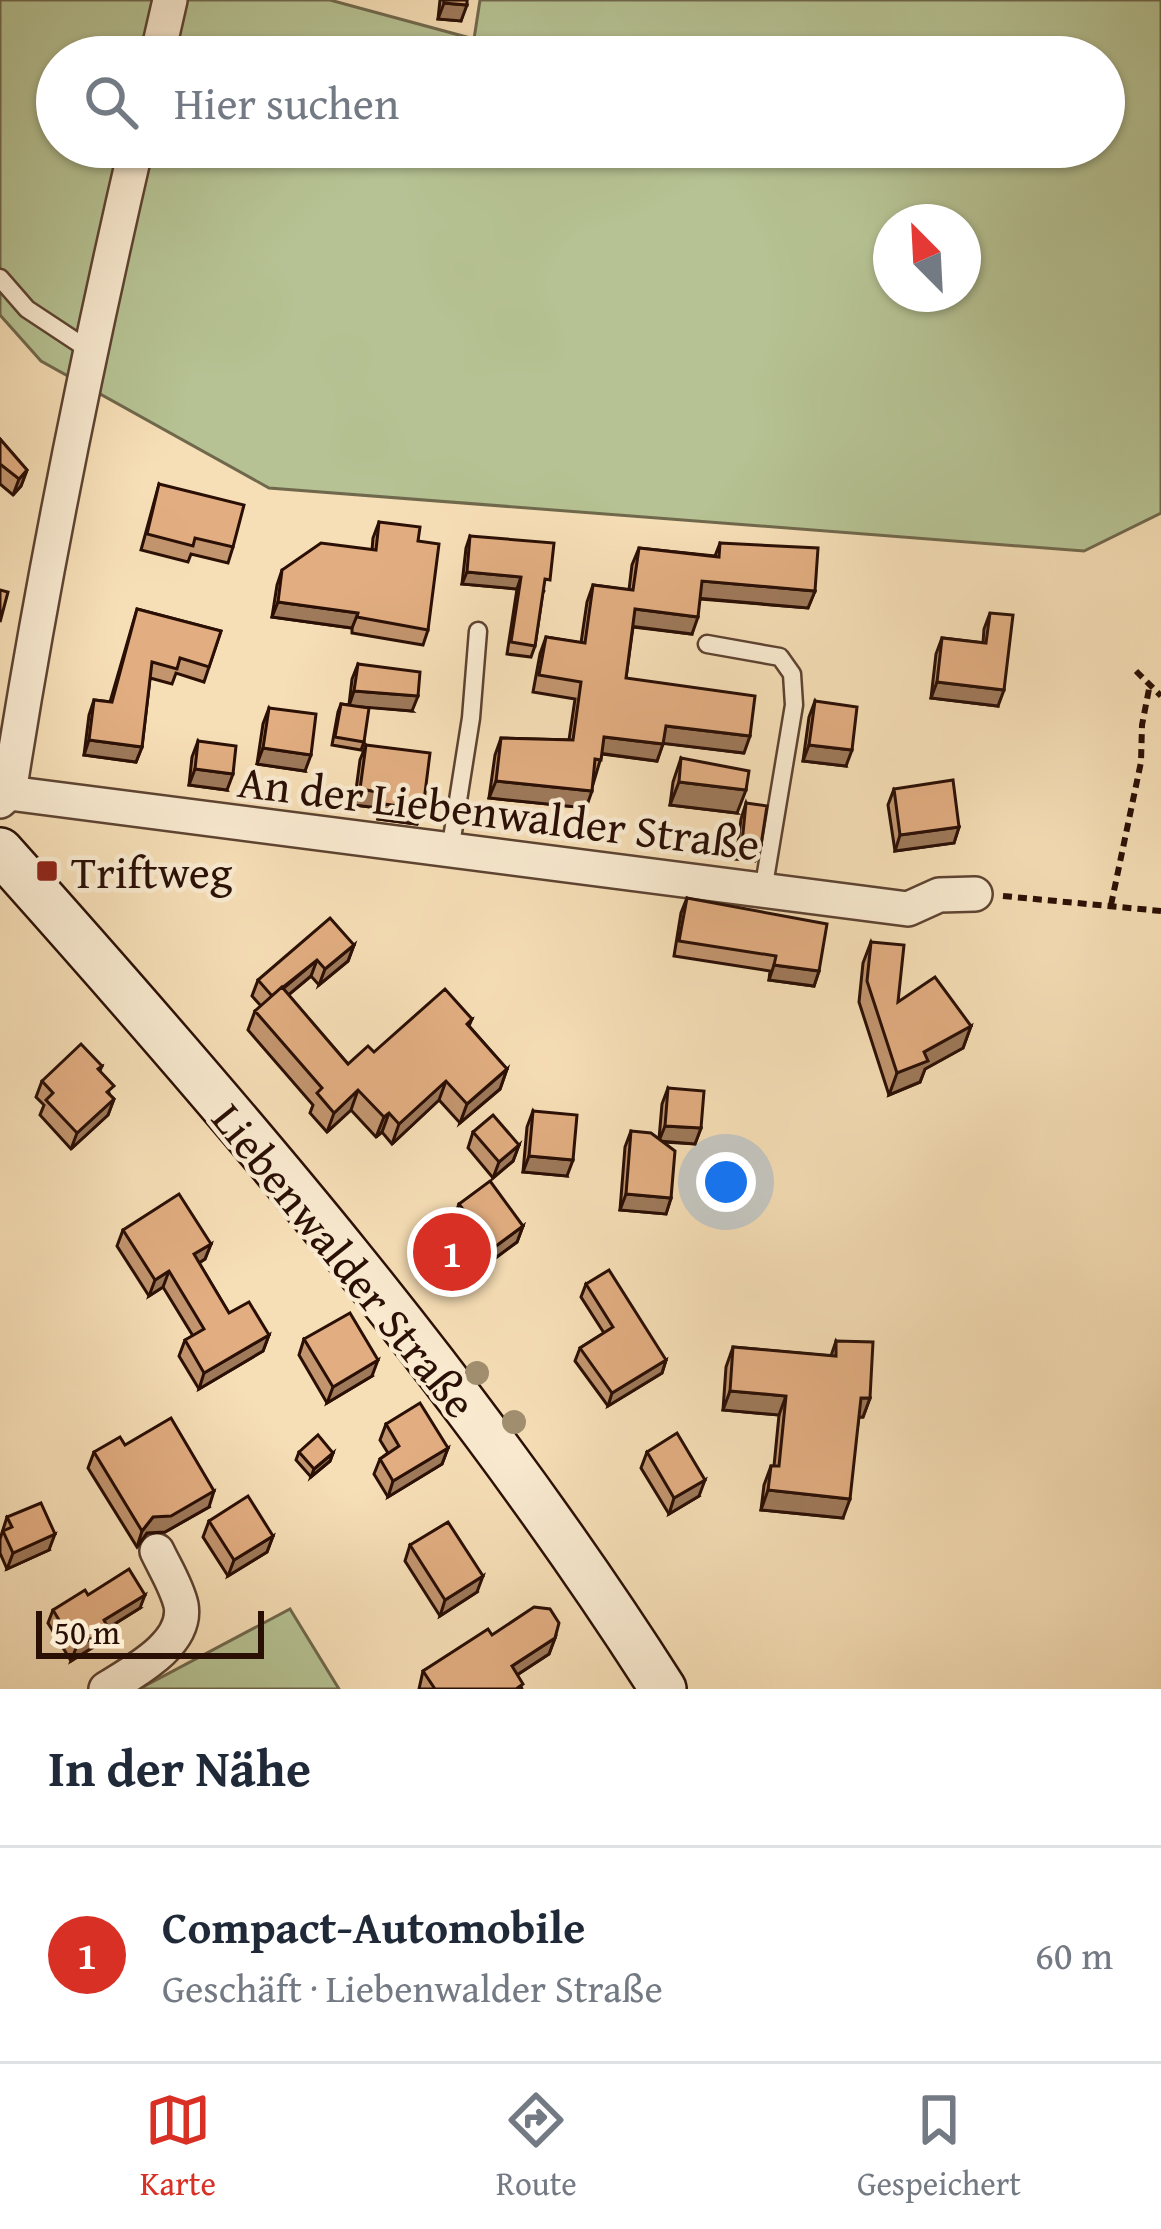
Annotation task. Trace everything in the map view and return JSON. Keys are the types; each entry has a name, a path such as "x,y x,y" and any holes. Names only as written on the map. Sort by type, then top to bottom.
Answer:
{"main road":[{"name":"Liebenwalder Straße","path":"0,851 321,1223 579,1560 664,1689"}],"street":[{"path":"162,36 170,0"},
{"path":"4,797 88,350 131,168"},
{"name":"An der Liebenwalder Straße","path":"4,797 908,909 939,895 975,894"},
{"path":"106,1689 157,1654 182,1619 180,1601 157,1551"}],"lane":[{"path":"0,278 27,309 88,350"},
{"path":"450,852 471,718 478,631"},
{"path":"707,644 780,657 792,674 794,705 764,891"}],"path":[{"path":"1136,671 1161,696"},
{"path":"1112,905 1141,762 1150,684"},
{"path":"975,894 1161,911"}],"green space":[{"path":"0,0 330,0 463,36 36,36 36,168 1125,168 1125,36 474,36 480,0 1161,0 1161,513 1084,551 269,488 41,361 0,315"},
{"path":"290,1609 339,1689 139,1689"}],"building":[{"path":"467,0 467,5 444,3"},
{"path":"0,439 27,470 19,479 0,464"},
{"path":"159,484 244,505 233,547 195,538 193,546 147,534"},
{"path":"379,522 420,527 418,541 439,544 428,630 357,617 358,613 278,602 282,570 321,543 376,550"},
{"path":"470,536 554,543 535,646 511,642 521,577 467,572"},
{"path":"720,543 818,548 815,591 702,581 698,617 635,609 626,678 755,696 750,736 666,726 663,744 604,737 601,760 595,759 592,791 496,781 501,738 573,740 581,682 539,675 546,637 585,643 593,585 633,590 639,548 719,557"},
{"path":"0,590 8,592 0,622"},
{"path":"137,609 221,631 209,667 180,658 177,669 152,662 142,747 89,740 94,700 112,702"},
{"path":"990,613 1013,615 1004,690 937,682 942,638 986,643"},
{"path":"358,664 420,672 418,696 354,691"},
{"path":"815,701 857,707 852,750 809,745"},
{"path":"341,704 369,708 364,742 335,737"},
{"path":"269,708 316,714 311,755 263,748"},
{"path":"198,741 236,746 233,774 195,769"},
{"path":"366,745 430,753 423,809 384,804 385,793 360,789"},
{"path":"681,758 749,771 746,790 679,782"},
{"path":"953,780 959,827 900,835 894,789"},
{"path":"746,803 767,806 761,845 742,843"},
{"path":"687,898 827,924 819,971 774,965 776,956 679,941"},
{"path":"330,918 354,945 325,969 317,960 272,996 258,980"},
{"path":"871,942 904,945 898,1002 935,977 971,1026 924,1052 928,1061 897,1073 867,981"},
{"path":"282,987 348,1064 368,1046 374,1052 445,989 472,1019 467,1024 507,1069 467,1104 446,1081 399,1124 389,1113 384,1117 358,1090 334,1113 317,1093 322,1088 255,1011"},
{"path":"81,1044 114,1086 107,1092 114,1099 77,1133 46,1100 53,1093 42,1081"},
{"path":"668,1088 704,1091 701,1128 665,1126"},
{"path":"533,1111 577,1115 573,1160 529,1156"},
{"path":"493,1115 519,1145 499,1162 473,1132"},
{"path":"631,1131 651,1133 675,1151 671,1198 626,1194"},
{"path":"490,1181 523,1226 492,1249 459,1204"},
{"path":"179,1194 211,1244 194,1254 229,1313 249,1302 269,1335 204,1373 185,1340 204,1329 169,1271 155,1280 123,1230"},
{"path":"609,1270 666,1360 612,1393 580,1348 613,1327 586,1284"},
{"path":"350,1313 378,1360 333,1387 304,1339"},
{"path":"836,1341 873,1342 870,1398 861,1398 850,1499 768,1490 771,1466 779,1466 786,1396 730,1391 733,1347 836,1356"},
{"path":"420,1403 448,1448 393,1481 380,1459 399,1446 386,1424"},
{"path":"171,1418 214,1491 171,1516 153,1517 142,1531 94,1452 120,1437 125,1445"},
{"path":"677,1433 705,1480 674,1498 647,1452"},
{"path":"318,1435 333,1453 314,1469 299,1452"},
{"path":"248,1496 273,1536 234,1560 209,1521"},
{"path":"41,1503 55,1534 13,1553 3,1531 12,1527 7,1517"},
{"path":"448,1522 483,1576 445,1600 410,1545"},
{"path":"129,1569 145,1595 104,1620 108,1628 76,1648 53,1610"},
{"path":"534,1607 550,1609 559,1623 555,1638 512,1666 523,1684 516,1689 435,1689 423,1671 488,1629 492,1635"}],"place":[{"name":"Triftweg","path":"47,871"},
{"name":"Compact-Automobile","path":"452,1252"}]}
